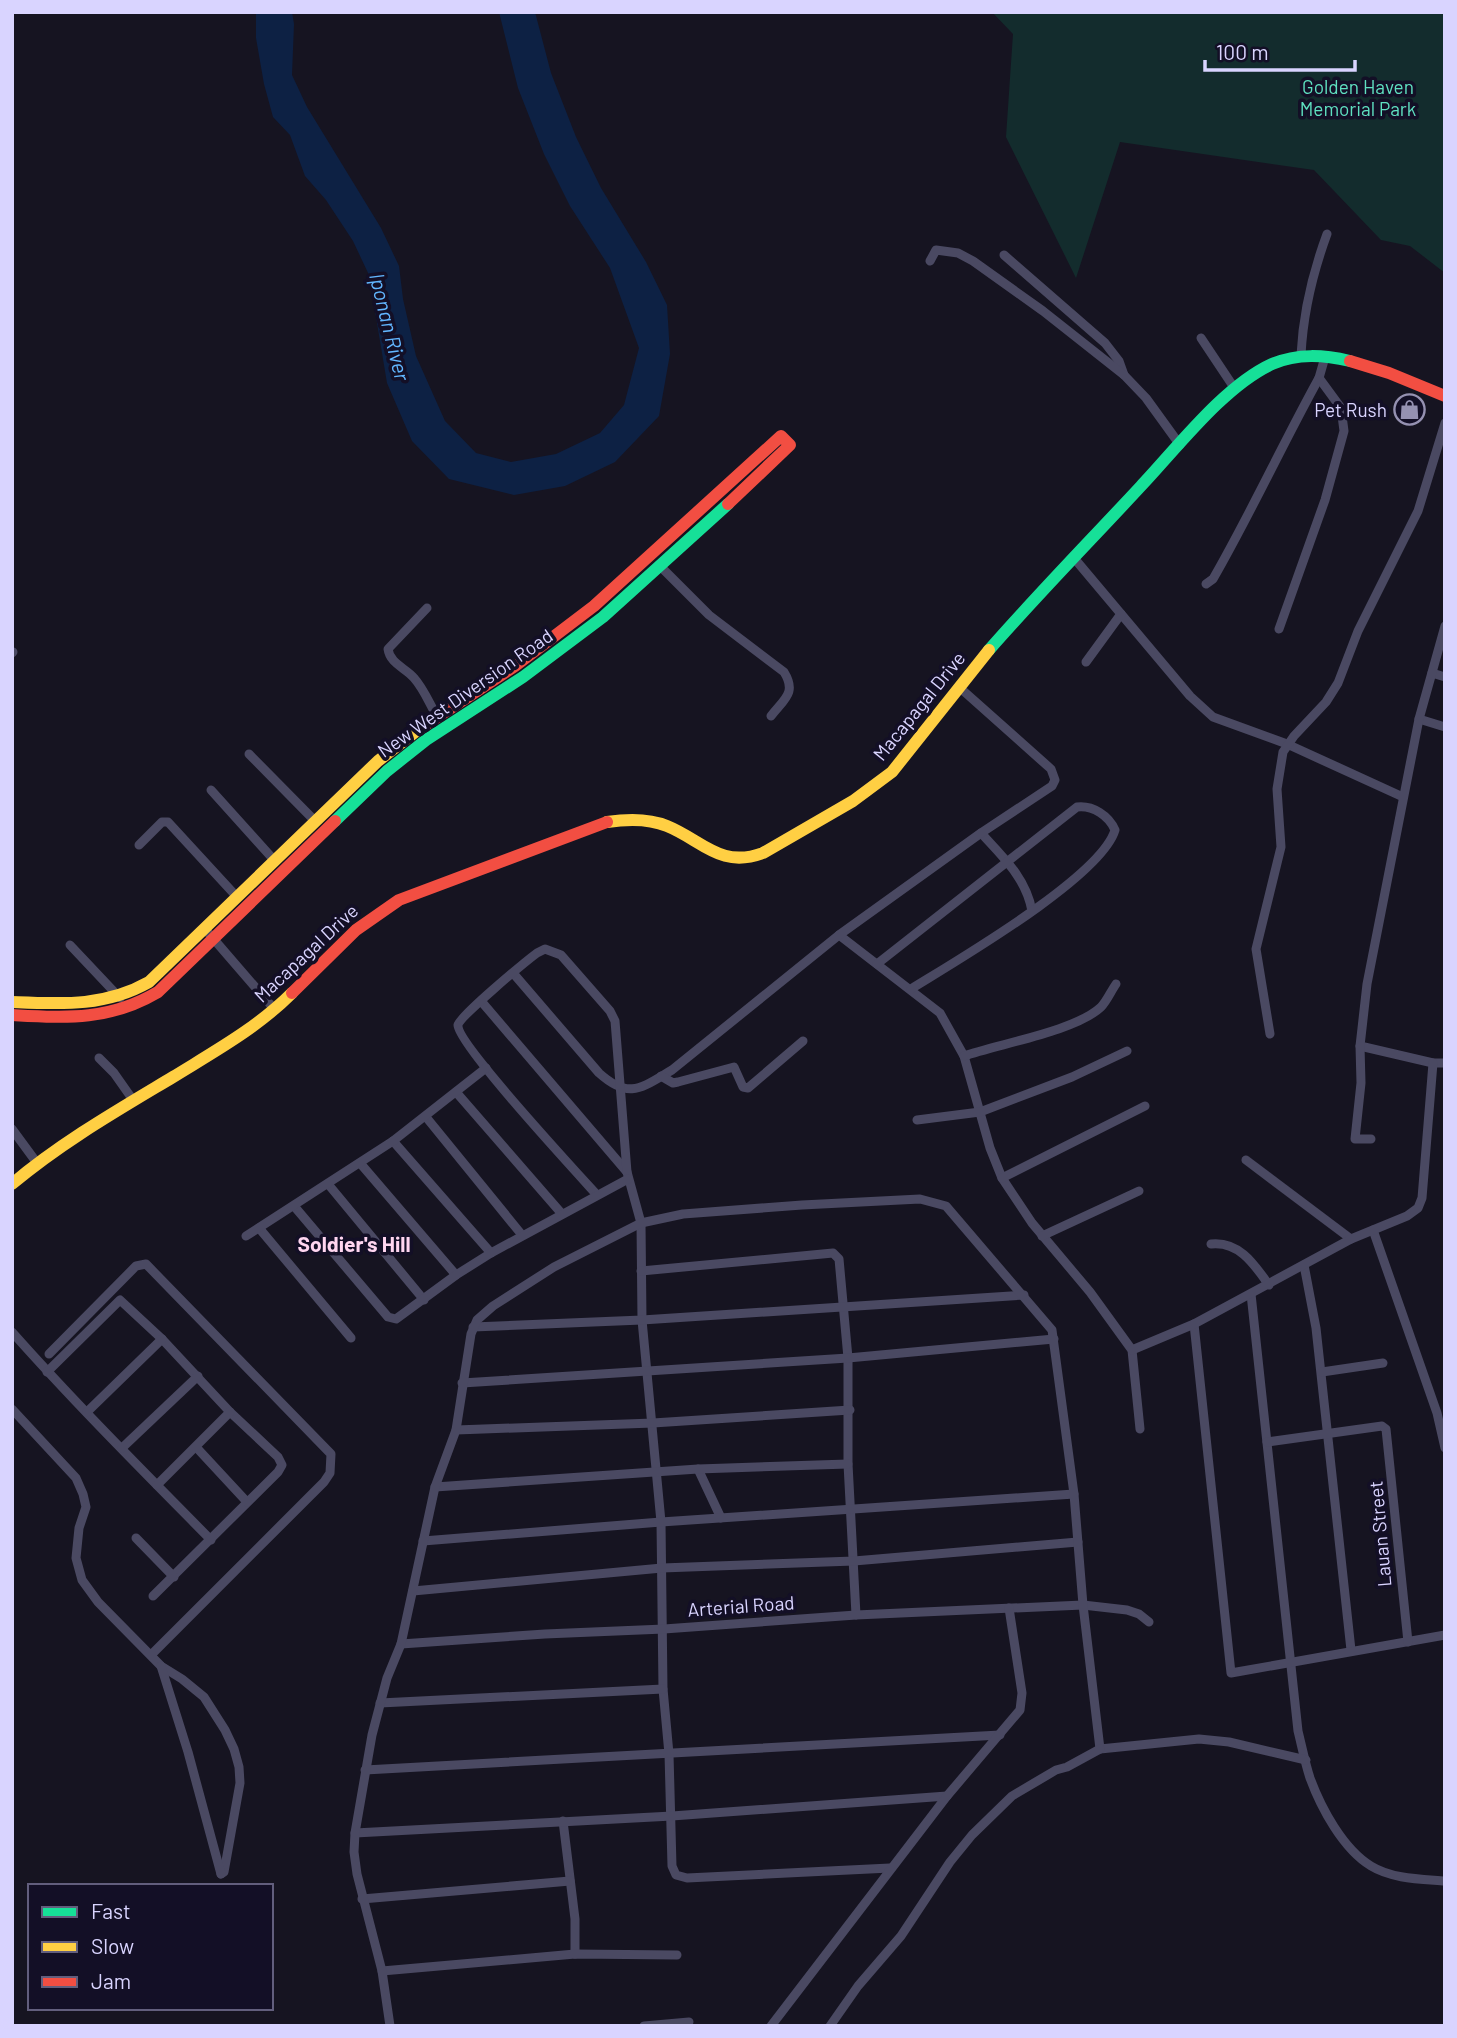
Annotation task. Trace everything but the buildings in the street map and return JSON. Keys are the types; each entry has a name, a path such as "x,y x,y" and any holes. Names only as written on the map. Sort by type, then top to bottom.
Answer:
{"street":[{"path":"1301,355 1303,330 1327,234"},
{"path":"930,261 933,253 940,250 958,253 1044,312 1124,375 1146,398 1180,445"},
{"path":"1004,255 1105,342 1119,361 1124,375"},
{"path":"1200,338 1236,389"},
{"name":"Macapagal Drive","path":"12,1185 37,1163 86,1129 243,1035 275,1010 356,930 399,900 603,823 637,818 656,821 675,829 706,849 737,859 752,856 775,848 879,784 892,772 1008,628 1180,445 1236,389 1269,365 1301,355 1325,357 1388,371 1445,397"},
{"path":"1206,584 1213,579 1247,520 1281,447 1319,378 1325,357"},
{"path":"1279,629 1325,500 1343,430 1341,408 1319,378"},
{"path":"1270,1034 1256,949 1281,847 1277,789 1279,768 1287,744 1326,702 1338,683 1358,631 1418,511 1445,423"},
{"name":"New West Diversion Road","path":"12,1002 92,1004 120,998 149,982 209,934 411,752 492,699 603,617 660,566 786,440 594,606 515,666 402,741 378,761 237,897 209,934 158,992 128,1009 94,1017 12,1015"},
{"path":"1074,558 1190,696 1213,717 1287,744 1403,797"},
{"path":"660,566 709,615 784,672 791,684 789,693 771,716"},
{"path":"427,608 388,649 392,660 419,684 438,718"},
{"path":"1086,662 1121,614"},
{"path":"1371,1139 1354,1139 1361,1083 1360,1046 1367,984 1419,719 1445,626"},
{"path":"1432,673 1445,677"},
{"path":"513,973 599,1073 621,1090 646,1085 661,1076 839,935 1047,790 1055,780 1054,775 1034,752 959,687"},
{"path":"1419,719 1445,727"},
{"path":"250,754 315,821"},
{"path":"211,790 274,860"},
{"path":"877,964 1077,807 1085,806 1097,811 1112,824 1115,830 1111,843 1083,871 1010,928 911,989"},
{"path":"139,845 162,822 168,822 237,897"},
{"path":"981,834 1008,863 1027,889 1032,911"},
{"path":"209,934 275,1010"},
{"path":"839,935 940,1013 964,1056 990,1148 1002,1178 1042,1236 1090,1292 1132,1350 1140,1429"},
{"path":"70,945 120,998"},
{"path":"597,1195 486,1068 461,1037 458,1028 459,1021 513,973 545,949 561,955 613,1016 627,1175 642,1223 642,1320 661,1522 663,1689 669,1754 672,1866 676,1875 687,1878 890,1868"},
{"path":"964,1056 1084,1018 1101,1007 1116,984"},
{"path":"481,1002 627,1175"},
{"path":"661,1076 673,1083 734,1066 743,1087 748,1088 803,1041"},
{"path":"1360,1046 1445,1063"},
{"path":"917,1120 981,1112 1072,1077 1127,1051"},
{"path":"99,1058 114,1073 133,1100"},
{"path":"1132,1350 1194,1324 1351,1239 1407,1216 1420,1204 1433,1062"},
{"path":"246,1236 393,1141 486,1068"},
{"path":"456,1092 562,1214"},
{"path":"1002,1178 1145,1106"},
{"path":"426,1117 522,1235"},
{"path":"12,1129 37,1163"},
{"path":"393,1141 491,1253"},
{"path":"1246,1160 1351,1239"},
{"path":"360,1163 456,1275"},
{"path":"294,1206 388,1317 396,1319 491,1253 597,1195 627,1175"},
{"path":"328,1184 424,1300"},
{"path":"1042,1236 1139,1191"},
{"path":"390,2026 382,1971 362,1899 354,1852 355,1833 380,1703 393,1659 401,1644 435,1487 456,1430 473,1327 483,1313 554,1267 642,1223 683,1214 920,1199 946,1206 960,1221 1052,1330 1074,1494 1083,1605 1100,1749"},
{"path":"259,1228 351,1338"},
{"path":"1373,1230 1437,1413 1445,1448"},
{"path":"1212,1244 1229,1244 1241,1251 1269,1285"},
{"path":"641,1271 833,1253 839,1259 848,1358 848,1464 856,1615"},
{"path":"49,1354 136,1266 146,1264 331,1454 330,1473 324,1482 152,1654"},
{"path":"1304,1265 1317,1328 1351,1650"},
{"path":"1251,1294 1298,1731 1310,1777 1320,1801 1341,1836 1372,1867 1397,1876 1445,1881"},
{"path":"473,1327 642,1320 1024,1295"},
{"path":"47,1371 120,1300 278,1457 282,1465 153,1597"},
{"path":"1194,1324 1231,1673 1445,1635"},
{"path":"14,1337 211,1540"},
{"path":"87,1412 162,1339"},
{"path":"462,1383 848,1358 1054,1339"},
{"path":"1322,1372 1383,1363"},
{"path":"122,1448 198,1376"},
{"path":"12,1409 76,1478 83,1493 86,1507 76,1544 76,1558 82,1580 98,1602 161,1666 188,1752 219,1871 223,1874 240,1783 234,1749 204,1697 161,1666"},
{"path":"456,1430 653,1423 850,1410"},
{"path":"157,1485 230,1412"},
{"name":"Lauan Street","path":"1329,1432 1381,1426 1388,1434 1408,1642"},
{"path":"1266,1442 1329,1432"},
{"path":"197,1447 247,1502"},
{"path":"435,1487 698,1469 848,1464"},
{"path":"698,1469 721,1518"},
{"path":"423,1541 1074,1494"},
{"path":"136,1538 174,1577"},
{"path":"413,1591 662,1569 854,1561 1079,1542"},
{"name":"Arterial Road","path":"401,1644 856,1615 1083,1605 1127,1610 1139,1614 1149,1622"},
{"path":"771,2026 890,1868 1016,1716 1022,1704 1009,1608"},
{"path":"380,1703 663,1689"},
{"path":"365,1770 1000,1735"},
{"path":"830,2026 858,1986 901,1936 950,1862 972,1835 1012,1796 1056,1770 1100,1749 1199,1739 1229,1742 1306,1760"},
{"path":"355,1833 671,1816 947,1796"},
{"path":"563,1821 575,1919 575,1954"},
{"path":"362,1899 570,1881"},
{"path":"382,1971 575,1954 677,1955"},
{"path":"644,2026 689,2022"}],"green space":[{"name":"Golden Haven Memorial Park","path":"992,12 1445,12 1445,273 1410,246 1381,240 1314,170 1120,142 1076,278 1006,137 1013,34"}],"water":[{"name":"Iponan River","path":"256,12 292,12 292,75 307,107 381,228 399,266 403,299 416,356 445,421 476,453 511,462 556,454 600,433 624,405 639,348 610,268 570,206 544,154 518,88 499,12 535,12 551,73 576,137 601,188 646,262 667,305 670,354 659,416 615,462 565,486 514,495 449,479 412,441 387,383 369,275 353,241 326,200 305,176 290,135 273,117 256,38"}],"traffic: fast":[{"path":"989,650 1202,419 1236,387 1282,360 1321,356 1350,361"},
{"path":"335,821 387,771 426,740 523,677 603,617 728,504"}],"traffic: slow":[{"path":"607,822 637,820 660,823 712,851 735,858 763,853 853,801 892,772 989,650"},
{"path":"12,1002 65,1003 99,1000 149,982 378,761 419,729"},
{"path":"12,1184 91,1127 235,1038 279,1006 292,993"}],"traffic: jam":[{"path":"1350,361 1389,373 1445,396"},
{"path":"419,729 515,666 594,606 781,436 790,445 728,504"},
{"path":"12,1015 69,1017 105,1013 158,992 335,821"},
{"path":"292,993 356,930 399,900 607,822"}],"place":[{"name":"Pet Rush","path":"1410,410"}],"district":[{"name":"Soldier's Hill","path":"354,1245"}]}
